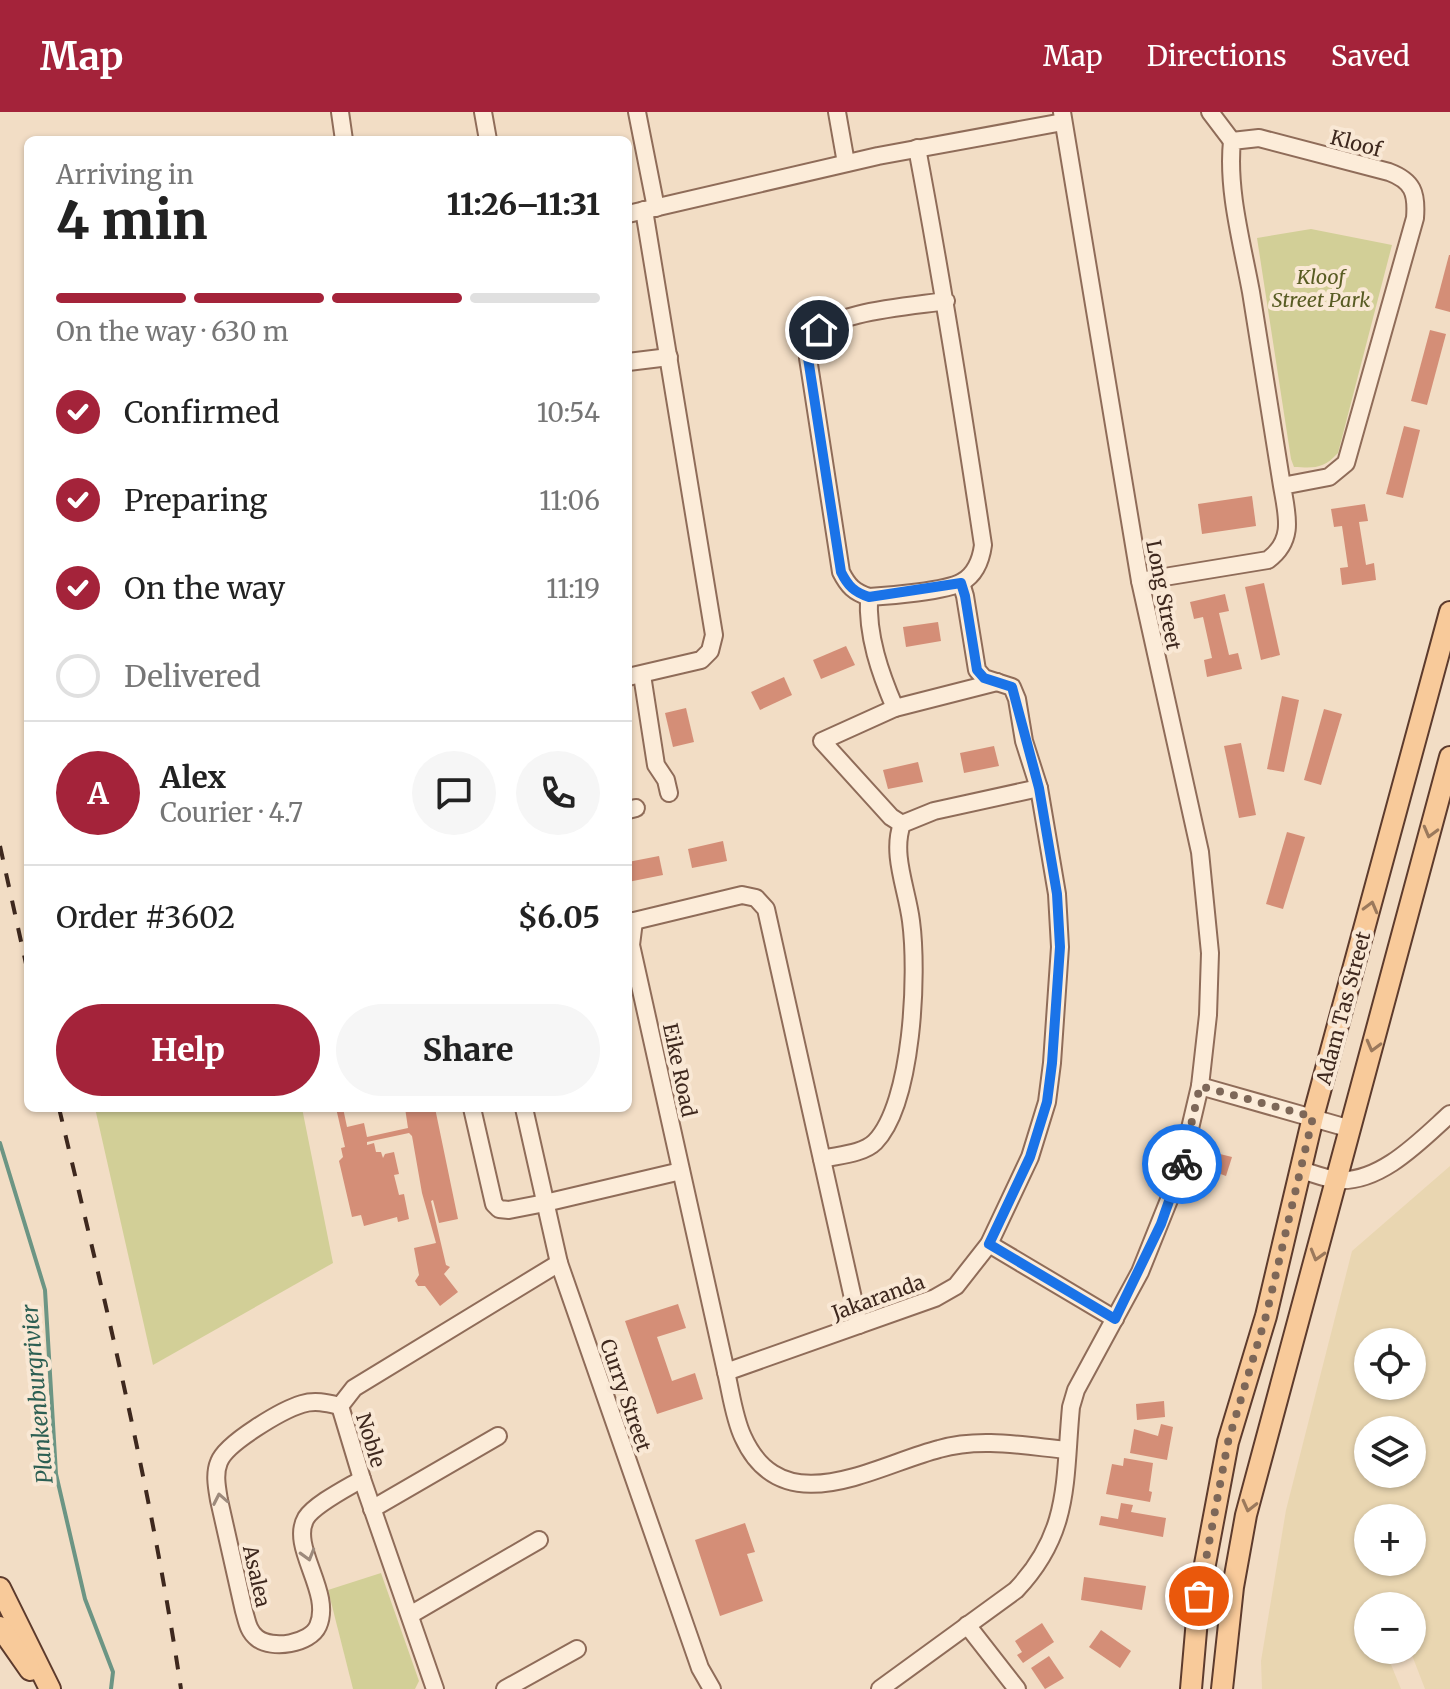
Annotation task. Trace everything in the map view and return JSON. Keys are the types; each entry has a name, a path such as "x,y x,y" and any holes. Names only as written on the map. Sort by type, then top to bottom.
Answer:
{"main road":[{"name":"Adam Tas Street","path":"1191,1689 1199,1596 1228,1442 1266,1316 1313,1117 1450,612"},
{"name":"Adam Tas Street","path":"1222,1689 1233,1587 1246,1515 1450,757"},
{"path":"0,1588 50,1689 36,1677 0,1627"}],"street":[{"path":"340,112 343,136"},
{"path":"483,112 487,136"},
{"path":"637,112 643,210 714,635 710,651 701,660 635,676 656,765 666,780 669,793"},
{"path":"837,112 846,163"},
{"path":"1140,581 1268,560 1280,551 1286,541 1286,507 1230,163 1232,141 1210,112"},
{"path":"643,210 1062,117"},
{"name":"Long Street","path":"880,1689 1016,1590 1034,1571 1049,1547 1059,1523 1071,1407 1076,1390 1161,1224 1187,1146 1200,1086 1208,1015 1210,953 1200,852 1140,581 1062,117"},
{"name":"Kloof","path":"1232,141 1259,138 1389,172 1407,181 1416,200 1411,233 1346,463 1329,477 1282,486"},
{"path":"917,148 946,301 983,545 975,570 961,583 869,597 855,593 841,572 808,358 811,341 819,330 842,318 946,301"},
{"path":"632,362 669,357"},
{"name":"Jakaranda","path":"726,1372 949,1291 989,1244 1030,1157 1047,1102 1060,947 1057,894 1039,788 1024,741 1017,699 1012,687 984,678 977,670 961,583"},
{"path":"869,597 868,612 879,670 895,708"},
{"path":"902,824 891,817 822,741 895,708 997,682"},
{"path":"822,1159 874,1144 886,1126 904,1079 912,991 913,930 896,840 902,824 934,811 1039,788"},
{"name":"Eike Road","path":"632,917 733,896 749,896 762,902 770,922 859,1325"},
{"name":"Eike Road","path":"632,956 635,991 681,1171 742,1437 758,1461 778,1476 801,1484 825,1486 961,1444 986,1443 1067,1450"},
{"path":"1200,1086 1351,1129"},
{"path":"473,1112 495,1207 509,1210 681,1171"},
{"name":"Curry Street","path":"525,1112 559,1263 700,1668 712,1689"},
{"path":"1301,1170 1338,1180 1377,1170 1415,1145 1450,1114"},
{"path":"989,1244 1115,1319"},
{"name":"Noble","path":"435,1689 372,1509 340,1406 354,1388 559,1263"},
{"name":"Asalea","path":"340,1406 315,1402 291,1409 232,1445 219,1463 216,1483 244,1611 249,1628 261,1641 280,1644 301,1640 318,1628 320,1596 303,1528 306,1518 314,1510 362,1479"},
{"path":"372,1509 498,1436"},
{"path":"410,1615 539,1540"},
{"path":"967,1625 1017,1689"},
{"path":"505,1689 577,1649"}],"shaded area":[{"path":"1450,1166 1450,1689 1425,1689 1415,1664 1426,1664 1426,1592 1354,1592 1354,1664 1391,1664 1401,1689 1262,1689 1261,1661 1286,1510 1352,1251"}],"green space":[{"name":"Kloof Street Park","path":"1311,229 1392,245 1338,453 1318,466 1294,467 1257,238"},
{"path":"96,1112 303,1112 333,1263 153,1365"},
{"path":"381,1573 419,1681 415,1689 353,1689 328,1590"}],"building":[{"path":"1450,255 1450,312 1435,308"},
{"path":"1430,330 1446,334 1427,405 1411,401"},
{"path":"1404,426 1420,430 1403,498 1386,494"},
{"path":"1252,496 1256,526 1202,534 1198,504"},
{"path":"1365,504 1368,521 1359,522 1366,565 1374,563 1376,580 1342,585 1340,568 1348,567 1342,526 1334,527 1331,509"},
{"path":"1264,583 1280,655 1261,660 1245,587"},
{"path":"1225,594 1229,611 1219,613 1229,655 1238,653 1242,669 1207,677 1204,660 1212,658 1203,617 1194,619 1190,602"},
{"path":"938,622 941,641 906,647 903,627"},
{"path":"846,646 855,665 821,679 813,660"},
{"path":"784,677 792,695 760,710 751,692"},
{"path":"1282,696 1299,700 1284,772 1267,769"},
{"path":"686,708 694,742 673,747 665,713"},
{"path":"1324,709 1342,714 1321,785 1304,780"},
{"path":"1241,743 1256,815 1239,818 1224,746"},
{"path":"994,746 999,766 964,773 960,753"},
{"path":"918,762 923,782 888,789 883,770"},
{"path":"1287,832 1305,837 1283,909 1266,904"},
{"path":"723,841 727,861 692,868 688,849"},
{"path":"659,856 663,875 632,881 632,861"},
{"path":"337,1112 344,1112 347,1127 364,1123 367,1137 408,1128 406,1112 436,1112 458,1219 439,1223 431,1201 446,1265 450,1267 444,1274 458,1292 440,1306 425,1286 418,1286 415,1281 419,1275 414,1248 436,1243 422,1193 412,1136 409,1133 367,1142 367,1145 374,1143 376,1152 381,1152 383,1158 385,1154 394,1152 399,1174 394,1175 399,1195 404,1194 409,1219 398,1222 397,1217 364,1226 361,1215 352,1217 339,1161 343,1157 341,1148 345,1147"},
{"path":"1220,1154 1232,1157 1226,1176 1215,1172"},
{"path":"678,1304 686,1328 657,1337 672,1381 695,1373 703,1399 657,1414 625,1321"},
{"path":"1164,1401 1165,1417 1137,1420 1136,1404"},
{"path":"1161,1424 1173,1427 1167,1460 1130,1453 1134,1429 1158,1436"},
{"path":"1124,1458 1153,1463 1150,1502 1106,1494 1112,1464 1123,1466"},
{"path":"1121,1503 1133,1505 1131,1512 1166,1518 1163,1537 1099,1525 1101,1516 1118,1519"},
{"path":"745,1523 755,1552 747,1554 763,1601 720,1616 695,1540"},
{"path":"1084,1577 1146,1586 1142,1610 1081,1600"},
{"path":"1042,1623 1054,1642 1023,1663 1017,1655 1022,1652 1015,1641"},
{"path":"1101,1630 1131,1651 1120,1668 1089,1647"},
{"path":"1049,1656 1064,1678 1045,1689 1031,1668"}],"waterway":[{"name":"Plankenburgrivier","path":"0,1143 45,1290 56,1474 85,1599 113,1672 111,1689"}],"railway":[{"path":"0,846 24,955"},
{"path":"60,1112 142,1470 181,1689"}],"way so far":[{"path":"1182,1164 1200,1086 1313,1117 1266,1316 1228,1442 1199,1596"}],"route":[{"path":"819,330 811,341 808,358 841,572 855,593 869,597 961,583 977,670 984,678 1012,687 1039,788 1057,894 1060,947 1052,1063 1047,1102 1030,1157 989,1244 1115,1319 1161,1224 1182,1164"}]}
